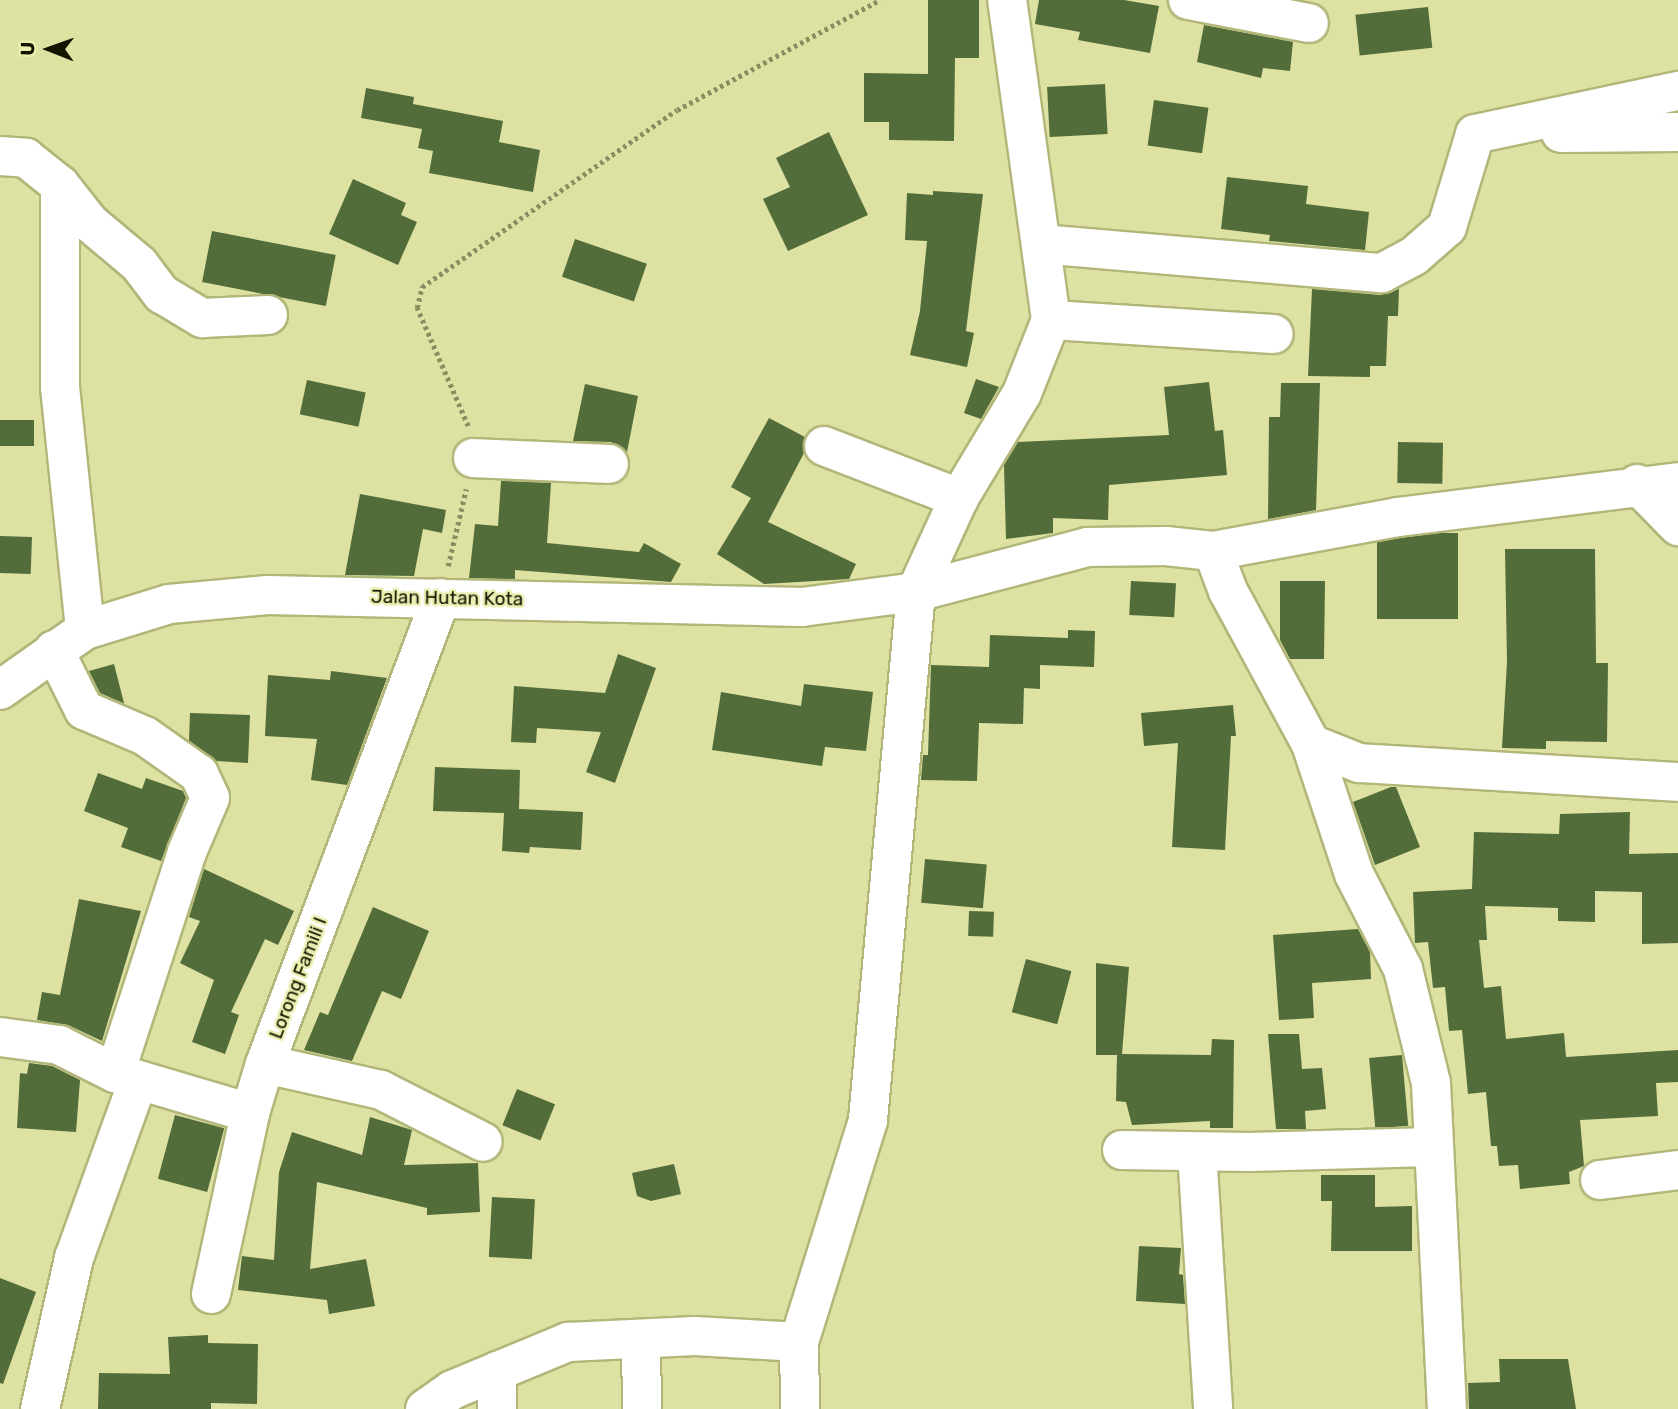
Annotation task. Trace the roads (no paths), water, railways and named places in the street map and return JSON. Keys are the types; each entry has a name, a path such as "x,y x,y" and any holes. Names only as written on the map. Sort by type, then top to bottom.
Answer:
{"street":[{"path":"800,1409 799,1342 868,1120 916,592 959,498 1022,393 1051,320 1007,0"},
{"path":"1188,0 1309,23"},
{"path":"1475,134 1678,91"},
{"path":"1475,134 1678,132"},
{"path":"1041,244 1382,273 1414,256 1447,228 1475,134"},
{"path":"0,156 26,158 60,185 90,223 139,264 162,294 202,318 268,315"},
{"path":"60,185 60,387 85,630"},
{"path":"1051,320 1274,334"},
{"path":"824,446 959,498"},
{"path":"473,458 609,464"},
{"name":"Jalan Hutan Kota","path":"0,690 85,630 169,604 268,596 441,597 802,607 916,592 1087,547 1166,546 1213,551 1398,517 1637,484 1678,482"},
{"path":"1637,484 1678,526"},
{"path":"1213,551 1228,591 1311,744 1353,874 1403,969 1431,1083 1432,1147 1447,1409"},
{"name":"Lorong Famili I","path":"211,1294 250,1113 265,1064 441,597"},
{"path":"40,1409 70,1271 187,852 210,798 199,774 145,736 84,710 54,650"},
{"path":"1311,744 1359,763 1678,782"},
{"path":"0,1037 59,1045 126,1077 250,1113"},
{"path":"265,1064 381,1090 482,1142"},
{"path":"1122,1150 1197,1152 1432,1147"},
{"path":"1197,1152 1213,1409"},
{"path":"1600,1180 1678,1170"},
{"path":"425,1409 452,1390 568,1342 695,1336 799,1342"},
{"path":"641,1339 642,1409"},
{"path":"497,1371 497,1409"}]}
